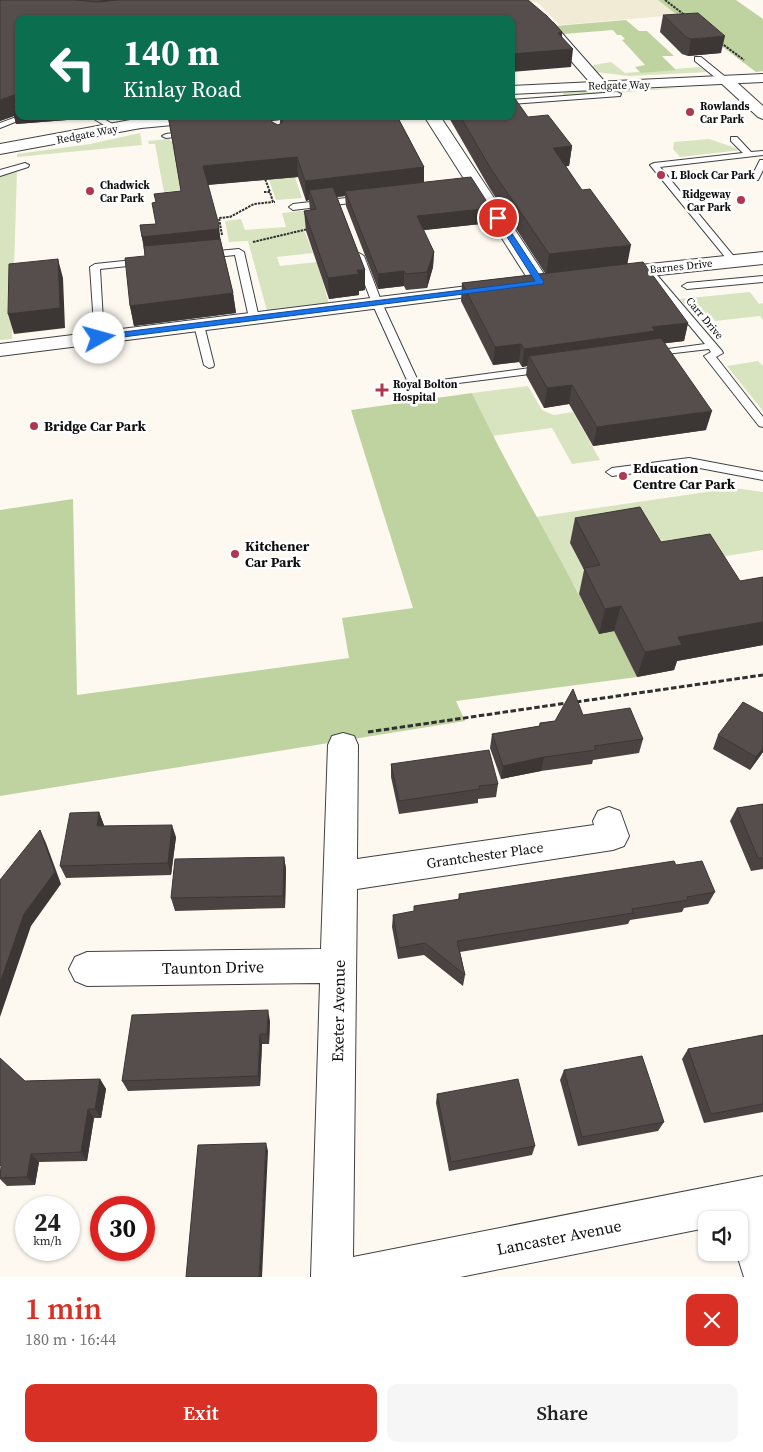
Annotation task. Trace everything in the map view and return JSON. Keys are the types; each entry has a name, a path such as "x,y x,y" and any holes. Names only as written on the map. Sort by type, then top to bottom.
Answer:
{"street":[{"path":"540,20 600,85"},
{"name":"Redgate Way","path":"515,90 600,85 657,85 763,78"},
{"path":"726,81 763,114"},
{"name":"Redgate Way","path":"0,149 168,120"},
{"path":"0,350 550,281 473,187 434,120"},
{"name":"Redgate Way","path":"0,154 19,147"},
{"name":"Barnes Drive","path":"589,277 763,258"},
{"name":"Exeter Avenue","path":"332,1277 342,876 343,748"},
{"name":"Grantchester Place","path":"342,876 614,836 609,822"},
{"name":"Taunton Drive","path":"87,969 339,966"},
{"path":"751,1198 763,1272"},
{"name":"Lancaster Avenue","path":"355,1277 751,1198"}],"lane":[{"path":"698,59 726,81"},
{"path":"515,102 617,94"},
{"path":"0,126 16,120"},
{"path":"101,120 116,128"},
{"path":"166,136 196,133"},
{"path":"734,139 750,154"},
{"path":"733,261 654,165 763,153"},
{"path":"755,178 763,162"},
{"path":"0,173 26,165"},
{"path":"293,207 339,206 375,198"},
{"path":"354,242 376,303 415,387 553,368"},
{"path":"198,256 238,252 254,318"},
{"path":"99,338 95,266 151,261"},
{"name":"Carr Drive","path":"648,270 718,353 709,356 763,424"},
{"path":"686,286 763,279"},
{"path":"199,325 209,365"},
{"path":"642,355 712,346"},
{"path":"612,472 689,462 763,476"}],"path":[{"path":"665,0 687,17"},
{"path":"718,40 748,62"},
{"path":"262,170 270,192"},
{"path":"226,253 219,218 230,217 254,204 273,202"},
{"path":"238,252 247,244 312,229"},
{"path":"343,748 362,748 361,733 763,674"}],"shaded area":[{"path":"471,0 658,0 677,15 560,25 537,2 475,4"}],"green space":[{"path":"658,0 736,0 763,19 763,71 756,72"},
{"path":"626,20 639,31 647,31 674,56 662,56 676,70 641,73 635,67 645,65 622,40 625,39 621,35 617,35 613,30 564,34 555,26"},
{"path":"611,62 625,73 699,67 708,72 629,76 595,72 592,69 594,65"},
{"path":"679,88 565,97 563,93 575,91"},
{"path":"140,133 142,145 17,157 17,154 90,144"},
{"path":"169,139 172,142 181,190 164,192 155,144 149,144 148,141"},
{"path":"709,139 742,150 680,157 673,149 674,142"},
{"path":"17,170 12,339 0,340 0,176"},
{"path":"294,174 302,198 276,200 268,177"},
{"path":"310,210 316,227 304,230 313,253 277,257 280,266 317,262 329,304 267,311 248,241 229,242 225,221 241,219 245,230 286,227 282,213"},
{"path":"750,292 759,304 763,303 763,320 760,316 715,321 711,315 695,316 680,299"},
{"path":"758,361 763,366 763,411 727,366"},
{"path":"528,386 542,410 554,415 573,412 600,460 572,464 552,428 492,436 472,393"},
{"path":"472,393 599,634 614,631 637,677 456,701 465,721 0,796 0,510 73,499 77,695 349,658 342,618 413,608 351,410"},
{"path":"734,488 763,492 763,550 702,560 570,543 594,591 579,594 535,517"}],"building":[{"path":"0,0 76,0 98,2 118,0 528,0 562,32 558,33 573,49 515,54 515,15 15,15 15,95 0,100"},
{"path":"698,13 725,36 691,39 686,37 663,15"},
{"path":"515,99 528,117 548,115 572,146 553,148 582,190 590,189 631,245 549,254 491,169 462,120 515,120"},
{"path":"169,120 271,120 278,125 283,122 282,120 399,120 424,167 305,181 297,157 203,166 219,225 218,229 142,237 140,225 156,224 152,203 156,202 154,194 181,191"},
{"path":"471,177 491,208 417,216 434,252 427,272 406,274 404,271 378,274 345,191"},
{"path":"333,187 365,270 357,270 359,274 328,278 304,211 316,209 309,190"},
{"path":"220,239 233,293 130,306 125,258 145,256 144,246"},
{"path":"58,259 60,308 8,314 9,264"},
{"path":"643,262 688,323 652,327 655,331 524,349 521,344 495,347 462,283"},
{"path":"661,338 712,411 597,427 572,385 547,388 529,356"},
{"path":"640,507 661,542 710,534 740,581 763,577 763,622 678,637 682,645 645,652 621,606 605,609 584,568 600,565 575,518"},
{"path":"573,689 583,715 630,708 643,739 594,746 596,750 544,757 503,766 492,734 540,726 540,723 555,721"},
{"path":"743,702 763,713 763,748 756,757 718,735"},
{"path":"489,750 498,784 479,786 480,789 399,801 391,764"},
{"path":"763,804 763,858 758,858 737,808"},
{"path":"99,812 97,826 172,825 168,863 60,866 70,813"},
{"path":"40,830 55,872 24,914 0,983 0,880"},
{"path":"284,857 283,896 171,898 175,859"},
{"path":"674,861 676,865 702,861 715,892 687,897 688,900 632,909 633,913 457,941 465,975 425,943 399,948 393,915 414,911 414,906 460,899 459,894"},
{"path":"268,1010 267,1034 260,1034 258,1076 122,1081 132,1015"},
{"path":"763,1035 763,1104 711,1114 688,1049"},
{"path":"642,1056 664,1122 582,1137 564,1070"},
{"path":"0,1058 25,1081 100,1079 95,1109 88,1109 81,1152 31,1154 27,1177 0,1178"},
{"path":"518,1079 535,1146 451,1162 437,1094"},
{"path":"266,1143 259,1277 186,1277 198,1145"}],"place":[{"name":"Rowlands Car Park","path":"690,112"},
{"name":"L Block Car Park","path":"661,175"},
{"name":"Chadwick Car Park","path":"90,191"},
{"name":"Ridgeway Car Park","path":"741,200"},
{"name":"Royal Bolton Hospital","path":"382,390"},
{"name":"Bridge Car Park","path":"34,426"},
{"name":"Education Centre Car Park","path":"623,476"},
{"name":"Kitchener Car Park","path":"235,554"}],"route":[{"path":"99,338 540,282 498,218"}]}
